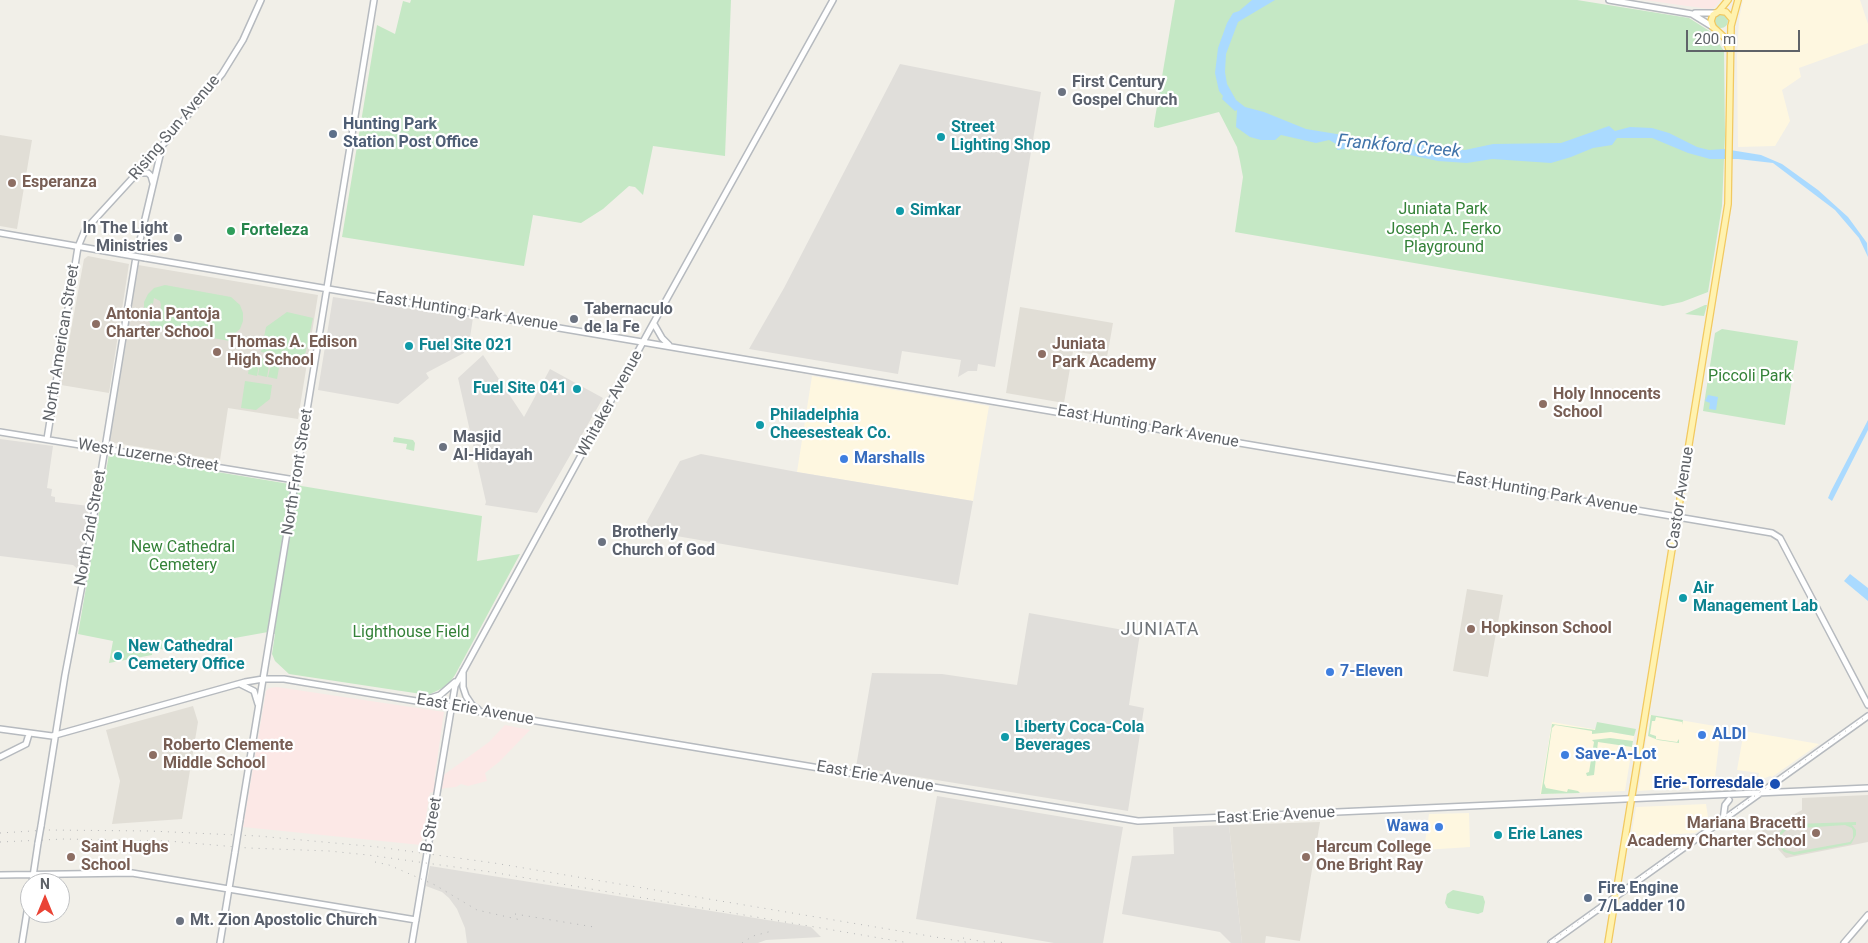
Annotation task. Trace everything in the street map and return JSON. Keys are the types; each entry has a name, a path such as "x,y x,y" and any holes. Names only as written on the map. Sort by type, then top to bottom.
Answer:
{"main road":[{"name":"Rising Sun Avenue","path":"78,247 85,230 162,146 222,74 243,40 262,0"},
{"name":"North Front Street","path":"220,943 374,0"},
{"name":"Whitaker Avenue","path":"451,706 455,686 463,670 833,0"},
{"path":"1610,0 1692,14 1726,12 1732,19"},
{"path":"1716,29 1712,18 1728,0"},
{"path":"1716,29 1726,30 1731,26 1738,0"},
{"path":"1692,14 1716,29 1725,38 1730,51"},
{"name":"Castor Avenue","path":"1608,943 1728,204 1731,26"},
{"name":"North 2nd Street","path":"33,873 136,257 162,146"},
{"path":"150,159 154,165 155,174"},
{"path":"137,173 148,173 153,183"},
{"name":"East Hunting Park Avenue","path":"0,233 1772,532 1780,538 1868,705"},
{"name":"North American Street","path":"47,439 78,247"},
{"path":"654,324 662,338 670,346"},
{"name":"West Luzerne Street","path":"0,432 295,480"},
{"path":"463,670 463,687 466,696 472,705 486,712"},
{"path":"418,700 424,701 440,695 459,678"},
{"name":"East Erie Avenue","path":"0,729 44,736 55,735 263,679 293,680 418,700 1138,821 1868,788"},
{"path":"239,684 254,691 259,706"},
{"name":"B Street","path":"412,943 451,706"},
{"path":"1551,943 1868,716"},
{"path":"0,757 26,744 29,734"},
{"path":"1723,820 1725,805 1729,800"},
{"path":"70,874 132,873 416,920"},
{"path":"0,875 20,874"},
{"path":"1844,943 1868,915"},
{"path":"22,943 26,923"}],"shaded area":[{"path":"1644,0 1720,0 1715,7 1709,9"},
{"path":"1743,0 1860,0 1868,24 1868,43 1799,68 1801,77 1782,90 1790,121 1775,146 1738,147 1737,57 1739,19"},
{"path":"900,64 1041,92 995,367 978,364 977,371 968,371 958,377 961,360 902,351 898,374 749,349 784,288"},
{"name":"Esperanza","path":"0,135 32,140 17,229 0,226"},
{"name":"Antonia Pantoja Charter School","path":"88,256 129,264 109,393 61,385 84,259"},
{"name":"Thomas A. Edison High School","path":"138,265 318,295 298,419 228,408 220,460 109,442"},
{"path":"333,297 473,318 469,344 464,353 426,373 429,378 398,404 318,390"},
{"name":"Juniata Park Academy","path":"1020,307 1113,323 1107,357 1073,351 1064,403 1006,393"},
{"path":"483,355 524,417 550,369 603,398 537,513 485,505 486,502 458,378"},
{"path":"812,376 989,406 973,501 797,472"},
{"path":"0,439 53,446 47,488 52,489 51,496 55,497 55,502 89,506 79,570 73,565 0,556"},
{"path":"701,454 973,501 958,585 642,530 680,461"},
{"path":"1467,589 1503,595 1488,677 1453,671"},
{"path":"1029,613 1140,633 1129,705 1144,708 1128,811 856,767 872,673 942,674 1017,685"},
{"path":"277,687 444,712 434,782 489,742 505,725 530,730 499,762 485,773 487,781 468,786 461,784 430,793 421,845 243,827 266,691 269,688"},
{"name":"Roberto Clemente Middle School","path":"193,706 198,722 182,819 112,824 120,781 106,730"},
{"path":"1650,715 1721,727 1714,786 1638,791"},
{"path":"1552,722 1634,736 1625,791 1540,794"},
{"path":"1744,731 1819,744 1772,777 1770,776 1758,781 1759,773 1737,770"},
{"name":"Mariana Bracetti Academy Charter School","path":"1868,795 1868,842 1786,858 1754,822 1761,818 1778,823 1802,810 1802,798"},
{"path":"937,796 1123,827 1103,943 1054,943 916,919"},
{"path":"1706,804 1709,824 1695,833 1631,837 1636,807"},
{"path":"1469,813 1470,847 1424,850 1429,814"},
{"path":"1320,822 1300,941 1266,936 1265,943 1242,943 1229,825"},
{"path":"1229,825 1242,943 1231,943 1220,932 1122,914 1132,856 1174,854 1173,827"},
{"path":"430,866 811,927 821,937 766,940 758,943 467,943 465,928 457,909 442,892 426,886"}],"green space":[{"path":"411,0 731,0 725,156 653,146 643,195 635,187 629,186 603,209 581,223 533,215 524,266 342,237 377,25 395,34 403,1 410,3"},
{"path":"1175,0 1577,0 1689,18 1711,32 1724,51 1725,135 1722,206 1708,292 1682,302 1663,306 1235,232 1243,177 1237,147 1219,112 1158,128 1154,127"},
{"path":"1718,14 1724,14 1728,21 1724,28 1718,28 1714,24 1714,18"},
{"path":"165,285 231,297 240,305 243,313 240,329 231,337 230,341 150,327 144,312 144,302 154,288","holes":["154,298 160,301 160,310 152,312 153,307 150,306 151,303 153,304"]},
{"path":"1707,305 1704,316 1685,314"},
{"path":"287,312 313,318 304,360 261,352 266,327"},
{"name":"Piccoli Park","path":"1722,329 1798,341 1785,425 1703,411 1715,333"},
{"path":"251,357 260,359 257,376 248,374"},
{"path":"261,358 270,360 267,377 258,375"},
{"path":"272,360 280,362 277,379 268,377"},
{"path":"245,381 272,385 270,399 256,410 241,408"},
{"path":"394,437 413,440 415,443 414,451 406,449 407,444 393,442"},
{"name":"New Cathedral Cemetery","path":"109,454 482,516 477,561 520,554 455,675 447,686 428,695 289,674 275,661 272,654 275,634 268,632 168,650 153,648 152,655 109,663 113,641 78,634"},
{"path":"1651,715 1683,720 1682,725 1682,722 1656,717 1655,721 1652,721 1650,734 1656,736 1656,739 1677,742 1679,739 1679,743 1658,740 1648,736"},
{"path":"1597,722 1636,729 1634,736 1611,732 1592,734 1592,731 1555,725 1552,728 1544,783 1546,788 1567,792 1568,789 1580,793 1541,794 1552,724 1595,730"},
{"path":"1610,738 1633,741 1632,747 1598,742 1594,775 1587,776 1586,773 1589,772 1594,742 1592,740"},
{"path":"1856,822 1856,825 1852,825 1856,830 1856,835 1851,844 1794,855 1784,852 1779,846 1779,834 1782,830 1793,824","holes":["1845,825 1852,828 1853,838 1850,842 1794,852 1786,850 1781,845 1781,835 1787,829"]},
{"path":"1453,890 1483,896 1485,902 1483,912 1478,914 1448,908 1445,903 1447,894"}],"water":[{"name":"Frankford Creek","path":"1252,0 1275,0 1238,22 1226,54 1225,72 1227,84 1236,100 1245,107 1264,112 1306,129 1355,137 1465,150 1493,144 1561,143 1609,126 1615,131 1630,127 1652,128 1669,133 1697,147 1761,155 1782,164 1818,190 1848,217 1867,243 1868,257 1859,238 1835,210 1773,163 1738,159 1710,159 1688,153 1652,138 1617,138 1612,145 1593,148 1551,163 1492,159 1467,163 1438,161 1391,151 1357,147 1337,150 1338,145 1329,140 1316,143 1281,135 1275,140 1261,140 1250,137 1236,127 1237,110 1235,111 1222,99 1223,96 1219,91 1215,73 1218,48 1227,23 1233,13 1239,11"},
{"path":"1708,395 1718,397 1716,410 1709,409 1710,403 1705,401"},
{"path":"1868,420 1868,430 1832,501 1828,498 1831,491"},
{"path":"1850,574 1868,588 1868,601 1844,581"}],"railway":[{"path":"1549,943 1868,715"},
{"path":"0,833 48,830 150,831 258,836 378,847 494,863 971,943"},
{"path":"0,842 64,839 168,841 368,855 491,872 909,943"},
{"path":"375,862 389,865 435,885 477,910 521,920"},
{"path":"515,914 594,927"},
{"path":"742,943 753,936 772,931"},
{"path":"963,938 990,943"},
{"path":"994,941 1005,943"}],"place":[{"name":"First Century Gospel Church","path":"1062,92"},
{"name":"Hunting Park Station Post Office","path":"333,134"},
{"name":"Street Lighting Shop","path":"941,137"},
{"name":"Esperanza","path":"12,183"},
{"name":"Simkar","path":"900,211"},
{"name":"Forteleza","path":"231,231"},
{"name":"In The Light Ministries","path":"178,238"},
{"name":"Tabernaculo de la Fe","path":"574,319"},
{"name":"Antonia Pantoja Charter School","path":"96,324"},
{"name":"Fuel Site 021","path":"409,346"},
{"name":"Thomas A. Edison High School","path":"217,352"},
{"name":"Juniata Park Academy","path":"1042,354"},
{"name":"Fuel Site 041","path":"577,389"},
{"name":"Holy Innocents School","path":"1543,404"},
{"name":"Philadelphia Cheesesteak Co.","path":"760,425"},
{"name":"Masjid Al-Hidayah","path":"443,447"},
{"name":"Marshalls","path":"844,459"},
{"name":"Brotherly Church of God","path":"602,542"},
{"name":"Air Management Lab","path":"1683,598"},
{"name":"Hopkinson School","path":"1471,629"},
{"name":"New Cathedral Cemetery Office","path":"118,656"},
{"name":"7-Eleven","path":"1330,672"},
{"name":"ALDI","path":"1702,735"},
{"name":"Liberty Coca-Cola Beverages","path":"1005,737"},
{"name":"Roberto Clemente Middle School","path":"153,755"},
{"name":"Save-A-Lot","path":"1565,755"},
{"name":"Erie-Torresdale","path":"1775,784"},
{"name":"Wawa","path":"1439,827"},
{"name":"Mariana Bracetti Academy Charter School","path":"1816,833"},
{"name":"Erie Lanes","path":"1498,835"},
{"name":"Saint Hughs School","path":"71,857"},
{"name":"Harcum College One Bright Ray","path":"1306,857"},
{"name":"Fire Engine 7/Ladder 10","path":"1588,898"},
{"name":"Mt. Zion Apostolic Church","path":"180,921"}],"district":[{"name":"JUNIATA","path":"1160,630"}],"park label":[{"name":"Juniata Park","path":"1443,210"},
{"name":"Joseph A. Ferko Playground","path":"1444,239"},
{"name":"Lighthouse Field","path":"411,633"}]}
